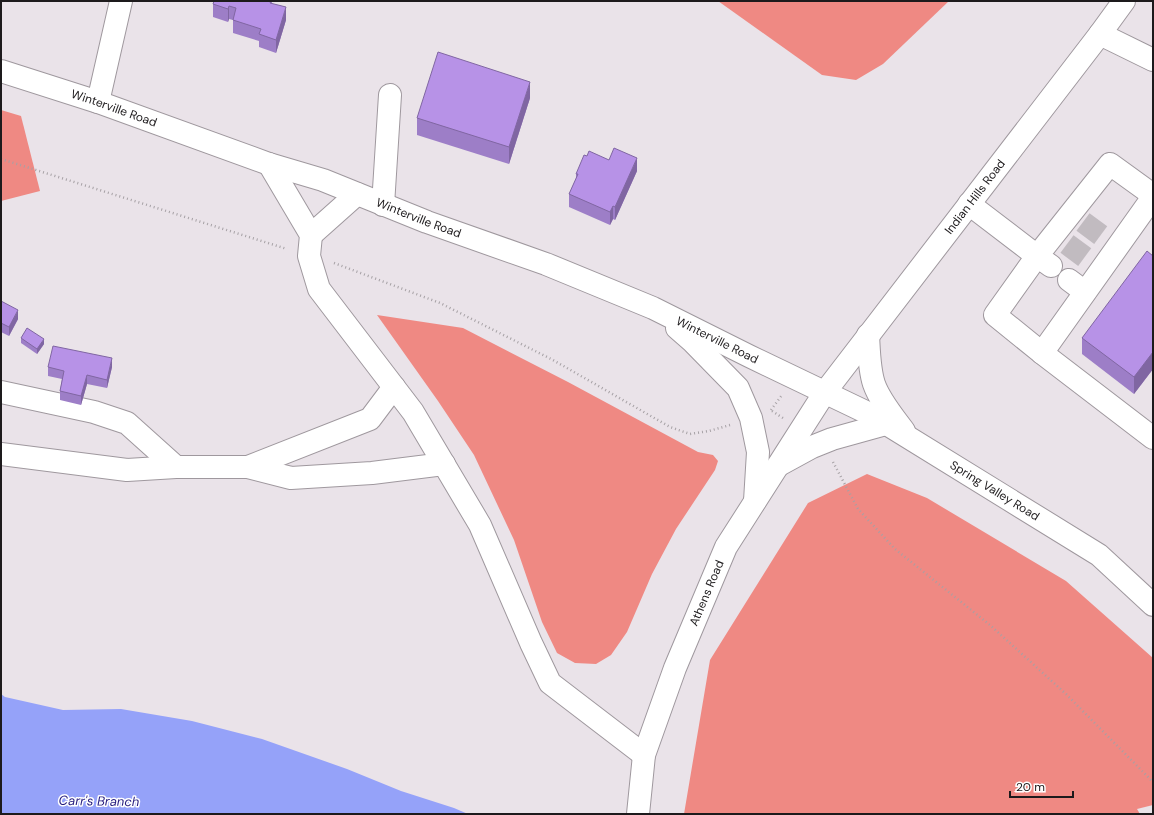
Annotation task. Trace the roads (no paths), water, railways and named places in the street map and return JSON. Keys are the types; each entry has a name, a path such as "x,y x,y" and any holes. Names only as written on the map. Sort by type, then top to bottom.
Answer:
{"street":[{"path":"98,102 121,1"},
{"name":"Indian Hills Road","path":"825,392 1124,1"},
{"path":"1100,34 1153,60"},
{"name":"Winterville Road","path":"1,71 98,102 269,164 324,180 427,222 546,264 653,308 825,392"},
{"path":"384,205 390,95"},
{"path":"269,164 311,235 309,256 319,289 413,412 480,525 550,683 644,755"},
{"path":"1042,353 1077,286 1109,242 1151,204 1110,164 1077,218 1044,261 995,314 1042,353 1153,438"},
{"path":"311,235 357,194"},
{"path":"969,204 1044,261"},
{"path":"653,308 693,342 738,388 751,418 758,452 755,503"},
{"path":"868,335 870,366 879,396 909,438"},
{"path":"248,467 370,419 394,387"},
{"path":"1,392 94,412 127,422 176,467"},
{"name":"Spring Valley Road","path":"825,392 872,415 1099,555 1153,605"},
{"name":"Athens Road","path":"638,814 644,755 675,668 726,547 825,392"},
{"path":"778,466 812,447 832,439 886,424"},
{"path":"1,454 127,470 176,467 248,467 291,478 372,473 444,464"}],"water":[{"name":"Carr's Branch","path":"1,694 5,697 63,710 121,709 192,721 262,739 347,769 401,791 468,814 1,814"}],"tunnel":[{"path":"1083,222 1102,236"},
{"path":"1067,244 1086,258"}]}
